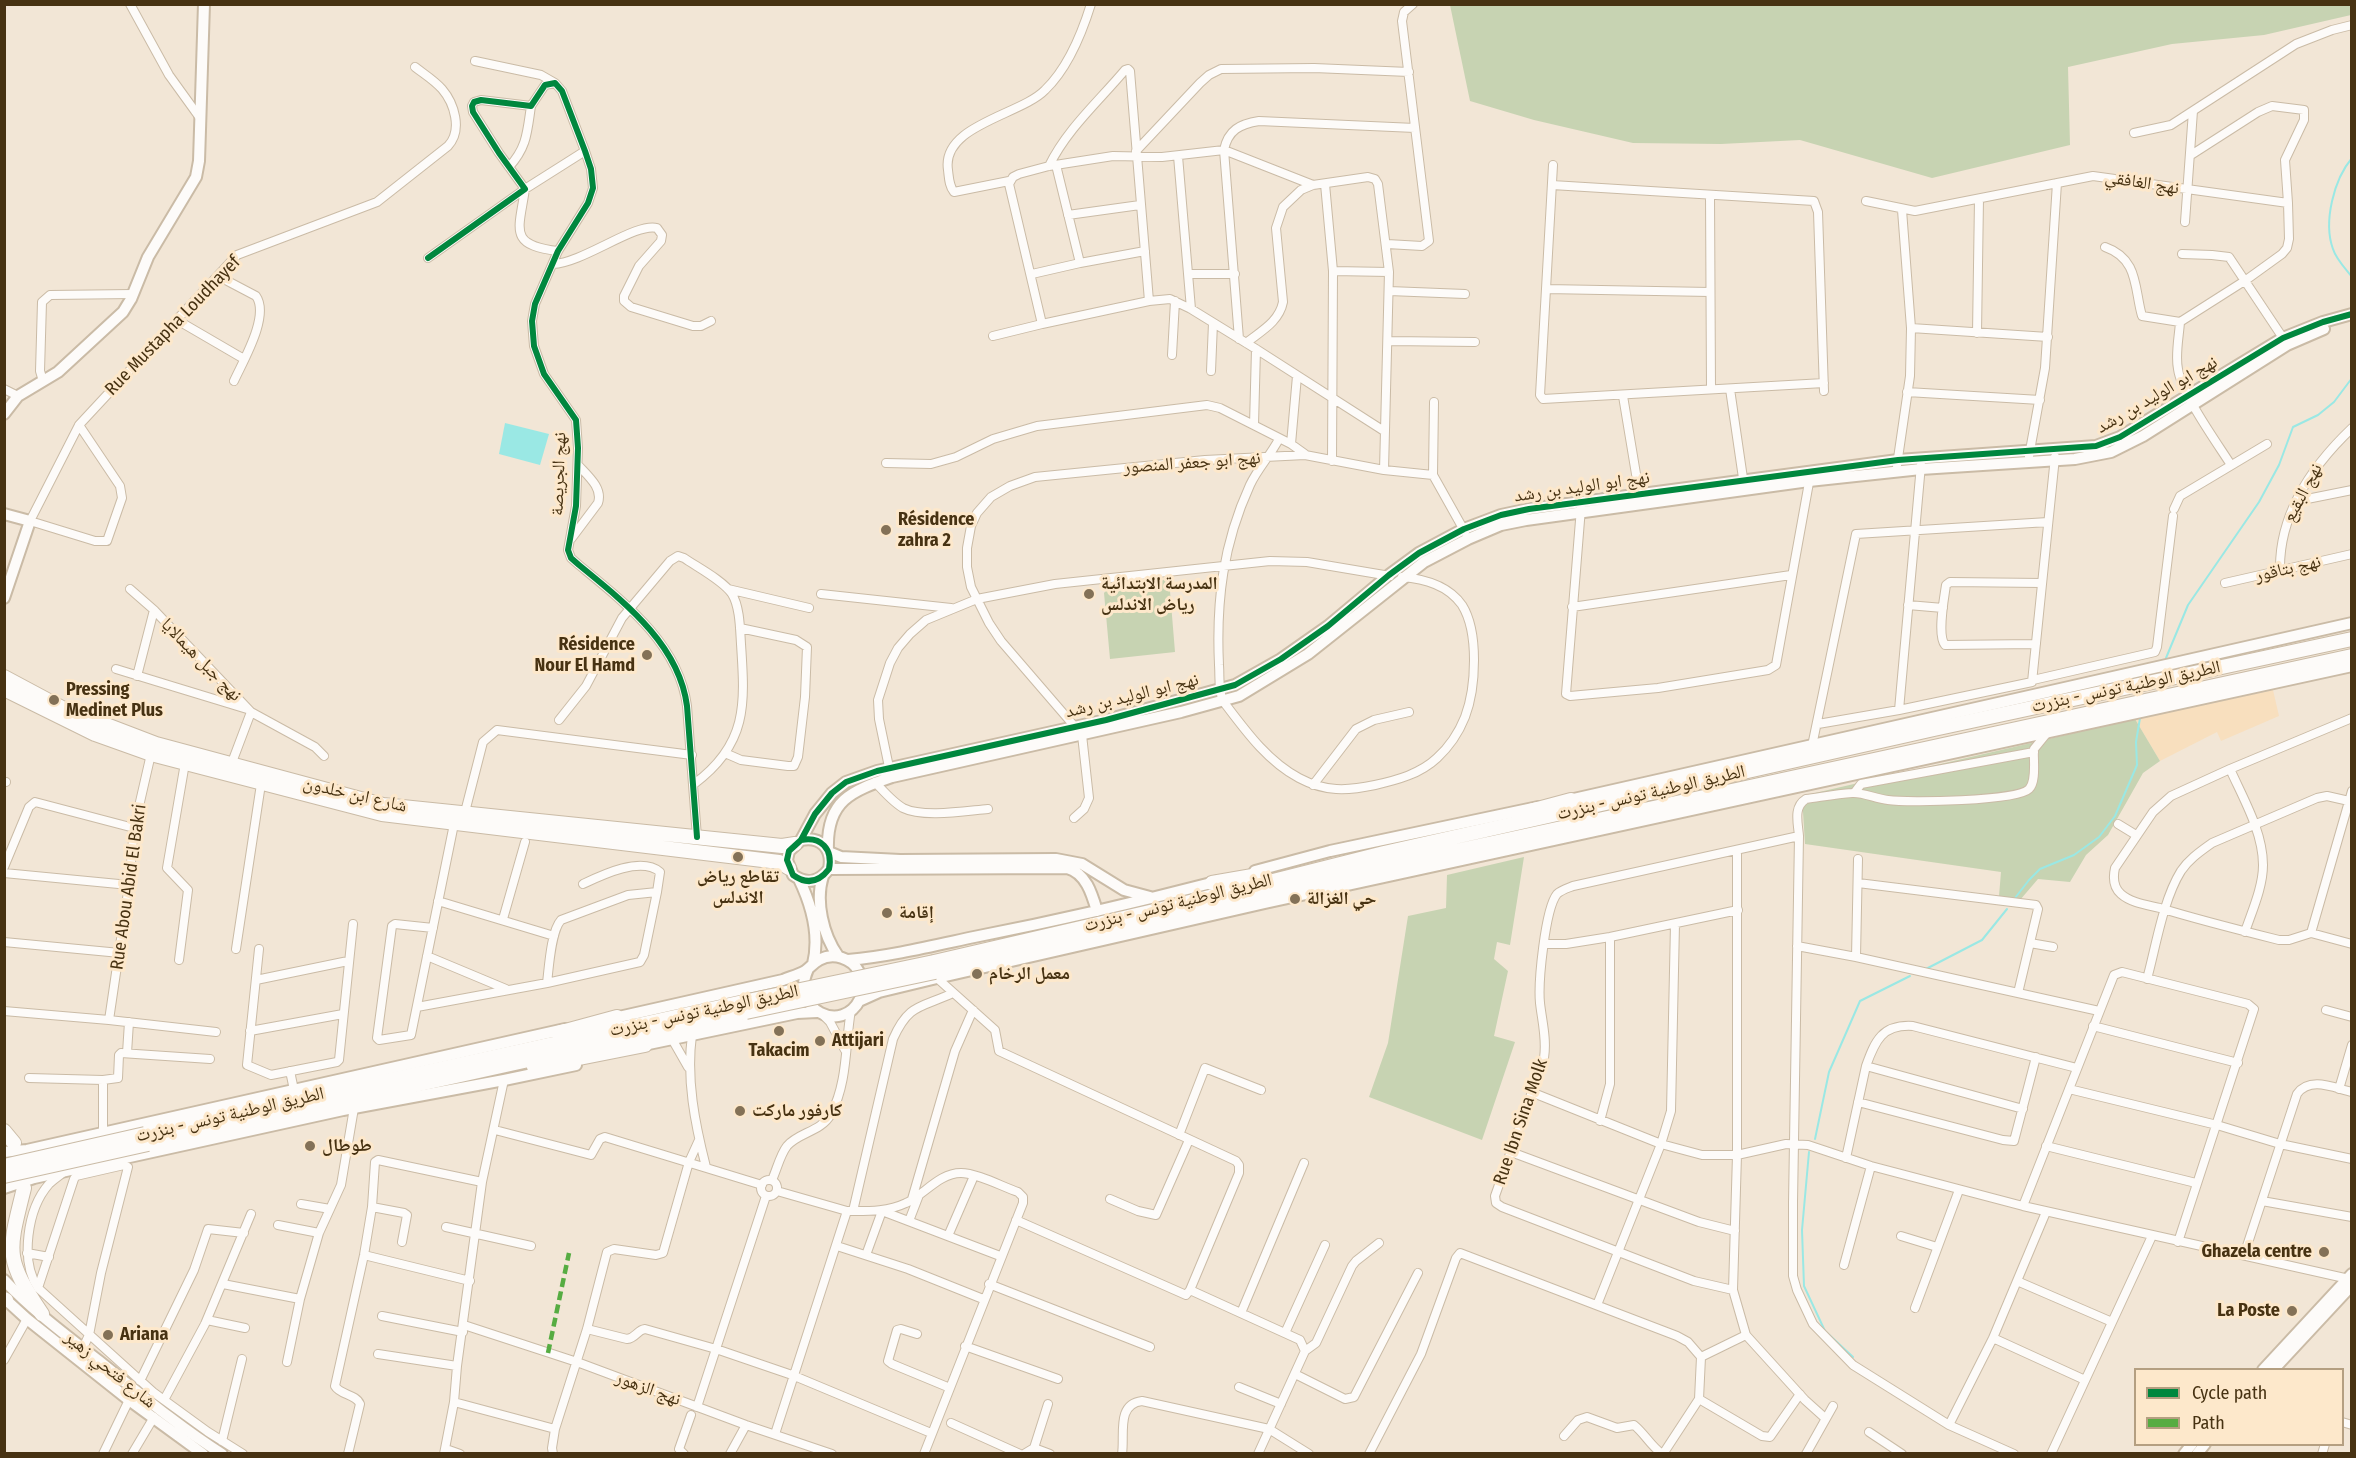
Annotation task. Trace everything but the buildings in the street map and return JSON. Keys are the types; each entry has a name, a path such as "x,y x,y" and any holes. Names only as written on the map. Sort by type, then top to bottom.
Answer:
{"highway":[{"name":"الطريق الوطنية تونس - بنزرت","path":"935,971 1154,910 1380,854 1934,729 2352,639"},
{"name":"الطريق الوطنية تونس - بنزرت","path":"4,1176 359,1085 935,971 1387,866 2352,656"},
{"name":"شارع ابن خلدون","path":"4,677 62,708 127,735 230,770 261,784 382,814 779,862 789,868"},
{"name":"شارع ابن خلدون","path":"4,689 95,734 151,754 383,805 782,846 798,842"},
{"path":"1579,826 1754,797"},
{"path":"1212,883 1380,854 1571,800"},
{"path":"1304,894 1506,841"},
{"name":"الطريق الوطنية تونس - بنزرت","path":"4,1166 404,1087 744,1007"},
{"path":"359,1085 617,1017"},
{"path":"404,1087 482,1077 645,1045"},
{"path":"4,1131 9,1148"},
{"path":"24,1188 11,1241 11,1253 17,1274 42,1314"}],"main road":[{"path":"4,414 18,396 58,372 123,312 148,257 196,177 199,161 204,4"},
{"name":"نهج ابو الوليد بن رشد","path":"1810,475 1896,472 2028,457 2111,452 2143,436 2192,400 2285,341 2324,322 2352,314"},
{"name":"نهج ابو الوليد بن رشد","path":"2285,341 2352,320"},
{"name":"نهج ابو الوليد بن رشد","path":"1080,731 1235,685 1303,644 1419,554 1466,534 1581,508 1898,460 1922,457 2028,457"},
{"path":"4,513 30,521"},
{"name":"Rue Mustapha Loudhayef","path":"4,598 30,521"},
{"name":"نهج ابو الوليد بن رشد","path":"798,842 815,814 832,793 846,782 864,774 890,772 1223,701 1259,685 1308,654 1403,577 1466,534"},
{"path":"9,1148 27,1149 783,980 820,959 876,958 1097,911 1330,851 1571,800 2352,623"},
{"path":"4,1188 20,1181 354,1108 569,1067 645,1045 797,1013 837,1016 851,1010 859,1001 935,971 1304,894 2352,666"},
{"name":"نهج ابو الوليد بن رشد","path":"829,851 829,828 842,801 853,791 876,782 890,772"},
{"path":"820,1013 810,1006 803,988 817,946 813,918 799,879 789,868 789,851 798,842 817,840 829,851 841,857 900,860 1065,860 1082,864 1124,890 1153,898"},
{"path":"829,851 831,861 819,890 822,917 830,944 860,974 863,983 859,1001"},
{"path":"799,879 808,882 826,873 1067,868 1077,873 1086,882 1097,911"},
{"path":"2265,1368 2350,1279"},
{"path":"2275,1368 2350,1279"},
{"name":"شارع فتحي زهير","path":"4,1280 82,1348 158,1409 222,1454"},
{"name":"شارع فتحي زهير","path":"5,1299 129,1400 199,1452"}],"street":[{"path":"130,4 169,75 200,118"},
{"path":"1090,4 1083,28 1067,59 1044,92 964,134 950,150 947,166 951,188 954,192 1009,181 1019,174 1053,166 1113,156 1136,153 1178,156 1224,150 1313,184 1368,177 1375,179 1378,184 1389,272 1384,470"},
{"path":"1387,244 1422,246 1429,241 1402,21 1404,12 1413,4"},
{"path":"2134,133 2171,125 2296,45 2332,30 2352,25"},
{"path":"475,62 541,75 555,83"},
{"name":"Rue Mustapha Loudhayef","path":"30,521 80,425 237,255 377,202 452,142 457,127 447,97 434,81 415,67"},
{"path":"1136,153 1200,83 1221,69 1314,68 1409,72"},
{"path":"1080,263 1053,166 1058,148 1082,117 1128,69 1130,71 1149,300"},
{"path":"509,168 521,154 525,144 531,106 545,85 555,83"},
{"name":"نهج الجريصة","path":"555,83 562,91 585,151 591,169 593,188 588,203 558,251 536,304 532,321 534,346 544,374 576,420 578,465 576,506 568,550 571,558 631,608 678,671 684,687 692,755 697,837"},
{"path":"531,106 481,100 474,102 472,106 498,153 525,189 521,237 528,244 538,248 558,251"},
{"path":"2105,247 2117,253 2127,263 2139,296 2142,316 2180,322 2246,280 2287,248 2289,239 2285,160 2304,120 2304,110 2272,106 2258,112 2191,155"},
{"path":"2185,222 2193,111"},
{"path":"1243,341 1234,273 1224,150 1227,138 1244,123 1259,121 1415,128"},
{"path":"428,258 525,189 585,151"},
{"path":"1178,156 1191,309"},
{"path":"1552,185 1814,201 1817,206 1824,387 1710,389 1623,396 1545,400 1541,398 1553,165"},
{"name":"نهج الغافقي","path":"1866,201 1902,210 1930,209 2093,176 2288,203"},
{"path":"1009,181 1042,324"},
{"path":"2028,457 2040,400 2048,337 2057,183"},
{"path":"1243,341 1273,323 1282,309 1276,228 1278,217 1290,199 1313,184"},
{"path":"1325,184 1333,271 1332,461"},
{"path":"1710,195 1710,389"},
{"path":"1977,333 1979,199"},
{"path":"1068,215 1140,205"},
{"path":"1896,472 1911,361 1911,328 1902,210"},
{"path":"553,264 574,261 631,233 651,226 657,228 662,235 661,241 639,266 624,296 624,301 631,307 693,326 701,326 711,321"},
{"path":"1032,274 1145,251"},
{"path":"2182,254 2229,257 2285,341"},
{"path":"1333,271 1389,272"},
{"path":"1189,274 1234,273"},
{"path":"218,276 256,296 259,301 257,331 234,381"},
{"path":"1546,289 1710,292"},
{"path":"1389,291 1465,294"},
{"path":"44,381 40,371 42,302 46,297 50,295 133,294"},
{"path":"993,336 1149,300 1162,298 1175,301 1256,349 1384,431"},
{"path":"1172,355 1175,301"},
{"path":"177,320 244,359"},
{"path":"2180,322 2178,370 2192,400 2231,465"},
{"path":"1211,371 1213,323"},
{"path":"1911,328 2048,337"},
{"path":"1389,340 1475,342"},
{"path":"1254,425 1256,349"},
{"path":"1291,444 1297,376"},
{"path":"4,388 18,396"},
{"path":"1730,389 1744,485"},
{"path":"1907,392 2040,400"},
{"path":"1623,396 1640,499"},
{"path":"1434,402 1433,475 1466,534"},
{"path":"886,463 931,464 956,458 993,439 1050,424 1207,405 1220,408 1279,440 1291,444 1305,454"},
{"path":"30,521 102,543 109,539 122,498 120,486 80,425"},
{"name":"نهج البقيع","path":"2280,570 2280,545 2297,501 2316,466 2352,428"},
{"path":"890,772 879,719 878,700 890,663 904,641 926,620 977,598 1055,584 1223,567 1270,561 1331,565 1424,579 1446,589 1461,604 1467,615 1473,640 1470,696 1465,716 1450,744 1436,759 1420,770 1399,779 1344,790 1331,790 1313,785 1293,775 1270,758 1223,701 1219,690 1218,639 1223,567 1238,515 1250,485 1260,466 1270,458 1279,440"},
{"path":"1818,724 2030,684 2033,680 2155,652 2174,512 2178,498 2268,444"},
{"name":"نهج ابو جعفر المنصور","path":"1080,731 1001,641 971,587 967,567 967,548 971,526 984,505 1000,490 1035,477 1205,460 1270,458 1305,454 1384,470 1433,475"},
{"path":"2033,680 2055,455"},
{"path":"1899,710 1922,457"},
{"path":"569,542 598,503 600,496 599,490 578,465"},
{"path":"1581,508 1566,694 1570,696 1658,688 1773,668 1778,660 1810,475"},
{"path":"2297,501 2352,490"},
{"path":"1812,746 1856,534 2048,522"},
{"name":"نهج بتاقور","path":"2225,583 2352,554"},
{"path":"558,720 586,686 622,618 670,561 678,556 684,558 728,589 734,598 740,628 744,699 738,728 725,753 706,775 694,784"},
{"path":"1572,607 1791,575"},
{"path":"2036,644 1945,645 1942,640 1943,609 1946,585 1950,582 2042,584"},
{"name":"نهج جبل هيمالايا","path":"130,589 154,610 250,711 230,770"},
{"path":"728,589 808,608"},
{"path":"821,594 953,609"},
{"path":"1908,604 1943,609"},
{"path":"137,676 154,610"},
{"path":"725,753 741,760 788,766 794,766 798,757 805,697 807,647 796,640 740,628"},
{"path":"116,669 250,711 315,747 324,756"},
{"path":"1313,785 1356,729 1374,720 1409,712"},
{"path":"2352,718 2182,790 2161,803 2136,835 2115,868 2114,875 2116,886 2128,899 2279,940 2289,940 2311,933 2352,944"},
{"path":"465,812 483,742 497,730 692,755"},
{"path":"1074,818 1082,812 1089,798 1080,731"},
{"path":"2014,1454 1949,1425 1853,1365 1819,1332 1801,1303 1793,1276 1797,812 1801,802 1806,799 1855,792 1906,802 1973,800 2026,792 2033,783 2034,750 2047,733"},
{"path":"2019,738 2034,750"},
{"path":"1855,792 1861,784 2034,750"},
{"name":"Rue Abou Abid El Bakri","path":"109,1020 129,885 134,828 151,754"},
{"path":"179,960 188,890 167,868 185,763"},
{"path":"2230,769 2254,824 2264,863 2246,932"},
{"path":"876,782 901,807 911,811 955,812 988,809"},
{"path":"236,949 261,784"},
{"path":"2311,933 2352,791"},
{"path":"2147,979 2166,910 2181,871 2198,853 2212,843 2317,798 2327,796 2349,801"},
{"path":"4,867 29,807 34,802 134,828"},
{"path":"433,928 395,924 392,926 378,1039 411,1036 433,928 438,901 454,824"},
{"path":"2118,824 2136,835"},
{"name":"Rue Ibn Sina Molk","path":"1733,1290 1694,1281 1498,1205 1495,1196 1545,1054 1540,1001 1544,944 1552,905 1559,892 1573,886 1798,836"},
{"path":"503,920 525,842"},
{"path":"1737,850 1737,1155 1733,1290 1746,1335 1825,1418"},
{"path":"1856,957 1858,859"},
{"path":"417,1007 547,983 640,962 644,955 660,872 638,866 613,871 583,884"},
{"path":"4,873 129,885"},
{"path":"1858,883 2034,904 2038,909 2018,993"},
{"path":"547,983 557,924 566,917 628,894 657,892"},
{"path":"438,901 554,936"},
{"path":"1544,944 1566,944 1610,937 1738,910"},
{"path":"258,949 248,1065 271,1074 338,1062 353,924"},
{"path":"1597,1305 1637,1199 1661,1144 1673,1102 1675,924"},
{"path":"1600,1121 1610,1084 1610,937"},
{"path":"4,942 120,953"},
{"path":"2030,942 2053,947"},
{"path":"1797,946 2099,1011"},
{"path":"427,956 507,990"},
{"path":"256,980 348,961"},
{"path":"935,971 953,993 996,1030 999,1051 1236,1161 1240,1169 1190,1290 1185,1295 1016,1220"},
{"path":"2023,1206 2116,972 2147,979 2252,1006 2254,1015 2178,1242"},
{"path":"775,1434 792,1375 850,1211 896,1032 911,1010 953,993"},
{"path":"772,1180 788,1146 814,1131 831,1114 846,1064 845,1050 851,1010"},
{"path":"912,1200 952,1061 973,1010"},
{"path":"2326,1010 2352,1017"},
{"path":"4,1011 216,1032"},
{"path":"820,1013 830,1022 845,1050"},
{"path":"250,1031 343,1014"},
{"path":"127,1053 129,1022"},
{"path":"1846,1158 1866,1066 1878,1039 1894,1027 1904,1025 2077,1068"},
{"path":"2093,1026 2238,1062"},
{"path":"692,1035 688,1067 699,1140 706,1167"},
{"path":"672,1039 688,1067"},
{"path":"2339,1089 2352,1044"},
{"path":"29,1078 103,1080 118,1078 119,1055 127,1053 210,1059"},
{"path":"1858,1102 2010,1142 2016,1138 2036,1057"},
{"path":"1866,1066 2023,1108"},
{"path":"1179,1136 1202,1072 1209,1068 1262,1090"},
{"path":"290,1071 294,1090"},
{"path":"103,1080 103,1132"},
{"path":"460,1454 445,1451 454,1402 482,1182 504,1080"},
{"path":"2244,1255 2295,1100 2304,1085 2318,1084 2352,1092"},
{"path":"2069,1089 2217,1125 2280,1144 2352,1159"},
{"path":"1531,1092 1661,1144 1702,1155 1737,1155 1794,1143 1808,1145 1871,1166 2046,1212 2350,1279"},
{"path":"287,1362 300,1299 319,1233 341,1185 354,1108"},
{"path":"495,1130 591,1155 600,1139 605,1137 762,1185"},
{"path":"553,1454 555,1429 587,1329 607,1252 614,1249 656,1255 663,1253 689,1162 699,1140"},
{"path":"1110,1199 1138,1211 1155,1215 1189,1140"},
{"path":"2046,1146 2196,1183"},
{"path":"1511,1152 1699,1222 1735,1232"},
{"path":"348,1454 360,1404 357,1399 337,1390 335,1386 364,1255 372,1207 375,1162 378,1160 482,1182"},
{"path":"1241,1313 1304,1163"},
{"path":"1844,1265 1871,1166"},
{"path":"38,1288 72,1182 76,1176 128,1167 101,1273 89,1335 82,1348"},
{"path":"64,1172 49,1184 40,1197 28,1236 27,1253 31,1278 38,1288 140,1381 243,1454"},
{"path":"777,1191 850,1211 882,1211 912,1200 939,1181 956,1174 974,1176 1021,1194 1024,1200 983,1299 924,1454"},
{"path":"948,1236 974,1176"},
{"path":"766,1180 772,1180 777,1185 777,1191 773,1196 766,1196 762,1191 762,1185 766,1180"},
{"path":"1915,1308 1959,1190"},
{"path":"909,1221 920,1193"},
{"path":"697,1407 766,1196"},
{"path":"2262,1201 2352,1217"},
{"path":"301,1204 330,1209"},
{"path":"372,1207 407,1215 402,1242"},
{"path":"882,1211 1000,1256"},
{"path":"866,1255 882,1211"},
{"path":"1949,1425 1993,1338 2046,1212"},
{"path":"164,1400 207,1320 251,1214"},
{"path":"278,1225 319,1233"},
{"path":"446,1227 531,1246"},
{"path":"140,1381 194,1270 208,1229 244,1233"},
{"path":"1901,1236 1937,1247"},
{"path":"2051,1454 2152,1236"},
{"path":"1258,1454 1305,1351 1316,1343 1356,1261 1379,1243"},
{"path":"1285,1334 1325,1245"},
{"path":"837,1246 908,1269 983,1299"},
{"path":"27,1253 49,1257"},
{"path":"1369,1454 1420,1354 1459,1254 1467,1255 1677,1336 1688,1342 1701,1357 1699,1400 1662,1454 1653,1448 1642,1431 1634,1425 1617,1428 1587,1417 1578,1420 1564,1436"},
{"path":"364,1255 470,1281"},
{"path":"1294,1374 1345,1399 1354,1397 1418,1273"},
{"path":"2018,1281 2112,1322"},
{"path":"223,1284 300,1299"},
{"path":"989,1284 1150,1347"},
{"path":"1190,1290 1300,1340 1305,1351"},
{"name":"نهج الزهور","path":"382,1316 464,1328 577,1362 818,1451 832,1454"},
{"path":"4,1360 27,1319"},
{"path":"207,1320 245,1328"},
{"path":"587,1329 627,1339 633,1338 640,1330 645,1329 716,1349 792,1375 931,1433"},
{"path":"917,1334 897,1330 888,1361 950,1388"},
{"path":"1701,1357 1746,1335"},
{"path":"1993,1338 2085,1380"},
{"path":"965,1346 1058,1378"},
{"path":"378,1354 457,1366"},
{"path":"222,1441 242,1359"},
{"path":"1239,1387 1281,1404"},
{"path":"1699,1400 1762,1436 1770,1437 1800,1394"},
{"path":"103,1454 129,1400"},
{"path":"1122,1454 1125,1411 1128,1406 1137,1401 1269,1429 1309,1454"},
{"path":"454,1402 555,1429"},
{"path":"951,1424 1022,1454 1034,1448 1048,1404"},
{"path":"1806,1454 1833,1406"},
{"path":"684,1454 679,1449 691,1415"},
{"path":"132,1454 154,1417"},
{"path":"730,1454 746,1425"},
{"path":"1869,1432 1902,1454"},
{"path":"1034,1448 1050,1454"}],"shaded area":[{"path":"2273,690 2279,716 2221,741 2217,732 2160,761 2135,719"}],"green space":[{"path":"2351,4 2351,15 2264,35 2172,44 2068,67 2070,145 1932,178 1800,140 1721,144 1633,143 1534,120 1470,101 1450,5"},
{"path":"1169,579 1175,652 1110,659 1104,593 1110,586"},
{"path":"2135,719 2160,761 2143,773 2108,835 2086,855 2070,882 2038,879 2020,900 1999,896 2001,872 1805,844 1802,796"},
{"path":"1524,857 1510,945 1497,942 1494,959 1508,971 1494,1036 1515,1042 1482,1140 1369,1097 1388,1043 1408,916 1446,908 1447,875"}],"water":[{"path":"505,423 549,434 540,465 499,454"}],"waterway":[{"path":"2352,158 2335,189 2329,226 2334,253 2352,277"},
{"path":"2166,658 2188,605 2259,502 2279,465 2293,427 2318,415 2334,402 2352,378"},
{"path":"2015,898 2040,869 2074,855 2099,837 2115,816 2137,765 2136,742 2140,718"},
{"path":"1924,970 1982,940 2007,909"},
{"path":"1815,1139 1829,1072 1860,1001 1910,976"},
{"path":"1809,1152 1802,1230 1804,1286 1825,1331 1853,1357"}],"marked path":[{"path":"548,1353 569,1253"}],"cycle path":[{"path":"428,258 525,189 473,112 474,102 481,100 531,106 545,85 555,83 562,91 585,151 591,169 593,188 588,203 558,251 535,304 532,321 534,346 544,374 576,420 578,448 576,506 568,550 571,558 614,594 647,626 673,663 682,684 687,706 697,837"},
{"path":"801,840 820,842 829,855 829,869 821,877 812,881 793,875 787,860 789,851 801,840 815,814 832,793 846,782 877,771 1106,720 1235,685 1281,659 1328,626 1419,553 1464,529 1501,515 1529,509 1898,460 2096,446 2120,437 2283,338 2323,322 2352,314"}],"place":[{"name":"Résidence zahra 2","path":"886,530"},
{"name":"المدرسة الابتدائية رياض الاندلس","path":"1089,594"},
{"name":"Résidence Nour El Hamd","path":"647,655"},
{"name":"Pressing Medinet Plus","path":"54,700"},
{"name":"تقاطع رياض الاندلس","path":"738,857"},
{"name":"حي الغزالة","path":"1295,899"},
{"name":"إقامة","path":"887,913"},
{"name":"معمل الرخام","path":"977,974"},
{"name":"Takacim","path":"779,1031"},
{"name":"Attijari","path":"820,1041"},
{"name":"كارفور ماركت","path":"740,1111"},
{"name":"طوطال","path":"310,1146"},
{"name":"Ghazela centre","path":"2324,1252"},
{"name":"La Poste","path":"2292,1311"},
{"name":"Ariana","path":"108,1335"}]}
